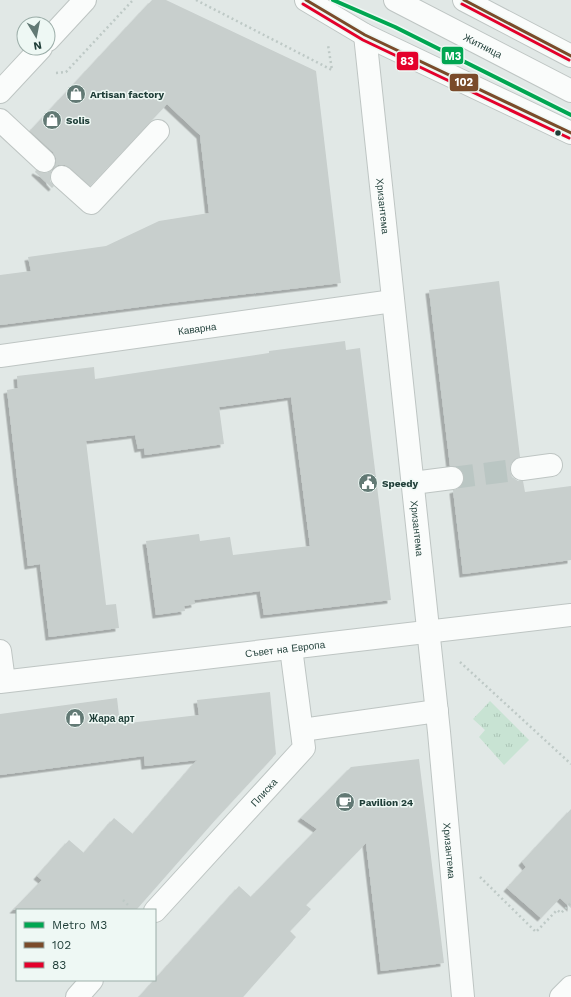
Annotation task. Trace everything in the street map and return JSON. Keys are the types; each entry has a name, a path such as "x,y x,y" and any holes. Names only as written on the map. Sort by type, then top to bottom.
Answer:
{"street":[{"path":"56,31 85,0"},
{"path":"306,0 365,35 571,133"},
{"name":"Житница","path":"395,0 571,91"},
{"path":"464,0 571,56"},
{"name":"Хризантема","path":"365,35 437,711 463,997"},
{"path":"0,92 34,56"},
{"path":"0,120 44,161"},
{"path":"62,177 91,203 158,130"},
{"name":"Каварна","path":"0,356 393,301"},
{"path":"522,469 551,465"},
{"path":"412,483 452,478"},
{"name":"Съвет на Европа","path":"2,681 571,615"},
{"name":"Плиска","path":"156,910 304,748 291,648"},
{"path":"0,651 2,681"},
{"path":"302,730 437,711"},
{"path":"77,997 91,981"},
{"path":"561,997 571,987"}],"path":[{"path":"66,72 133,0"},
{"path":"196,0 332,70 327,41"},
{"path":"462,664 571,764"},
{"path":"478,875 536,932 558,910 561,913 571,903"}],"green space":[{"path":"490,701 529,740 504,765 479,737 485,730 473,719"}],"building":[{"path":"152,0 166,0 316,71 341,283 0,325 0,275 31,271 28,257 106,246 159,221 209,213 200,135 167,104 90,186 65,165 58,165 54,168 56,158 53,152 30,131"},
{"path":"36,170 42,173 47,173 52,170 50,181 54,186 52,188 35,172"},
{"path":"499,281 520,457 515,459 511,464 510,471 512,477 518,481 523,481 525,492 571,486 571,560 463,574 453,490 460,488 464,477 462,470 457,467 450,466 429,290"},
{"path":"345,341 346,350 360,348 391,600 264,615 260,591 194,600 195,604 184,606 185,611 156,615 146,541 199,534 200,541 230,537 233,555 310,546 291,397 219,407 224,444 145,455 144,448 138,449 135,435 86,441 106,605 116,604 119,628 49,637 40,564 28,566 17,478 7,390 18,388 17,376 94,367 95,379 269,353 269,351"},
{"path":"270,692 276,754 216,819 137,909 13,910 42,880 37,876 69,840 84,853 114,818 133,834 197,760 145,766 144,756 0,775 0,714 117,698 120,724 199,715 197,700"},
{"path":"419,759 444,963 381,971 366,843 306,905 311,909 290,931 296,937 243,997 139,997 153,981 156,981 156,978 239,886 251,897 317,829 301,818 351,767"},
{"path":"571,809 571,908 560,898 541,918 507,888 526,867 522,862"}],"tunnel":[{"path":"452,478 522,469"}],"metro line":[{"name":"M3","path":"333,0 395,27 571,115"}],"transit line":[{"name":"102","path":"306,0 365,35 571,133"},
{"name":"102","path":"464,0 571,56"},
{"name":"83","path":"303,4 363,40 569,138"},
{"name":"83","path":"462,4 569,60"}],"place":[{"name":"Artisan factory","path":"76,94"},
{"name":"Solis","path":"52,120"},
{"name":"Speedy","path":"368,483"},
{"name":"Жара арт","path":"75,718"},
{"name":"Pavilion 24","path":"345,802"}]}
